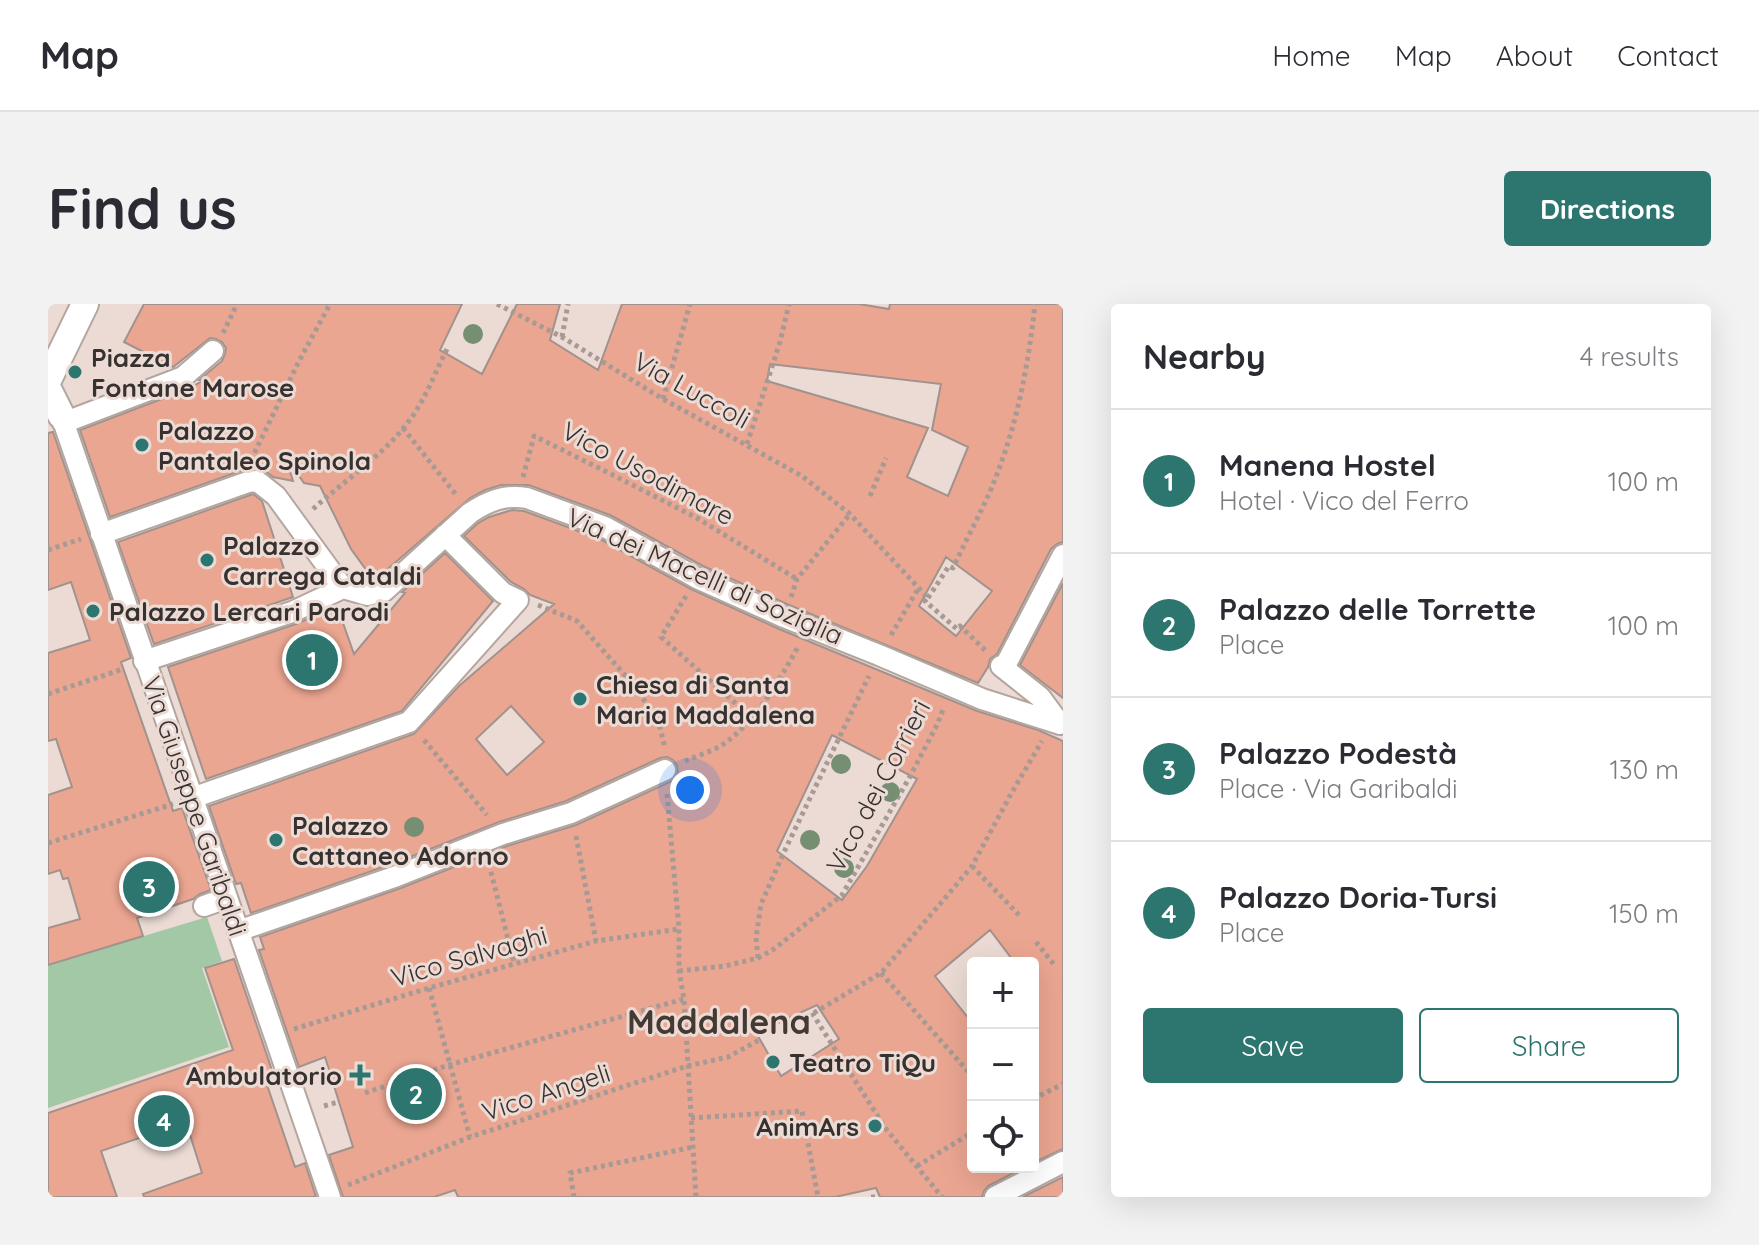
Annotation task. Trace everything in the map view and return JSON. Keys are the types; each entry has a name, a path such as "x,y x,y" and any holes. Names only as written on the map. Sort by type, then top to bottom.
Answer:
{"street":[{"path":"48,380 85,304"},
{"path":"48,389 62,419 183,377 213,351"},
{"name":"Via Giuseppe Garibaldi","path":"62,419 329,1195"},
{"path":"101,534 253,482 276,496 343,588 367,595 384,591 483,504 515,496"},
{"name":"Via dei Macelli di Soziglia","path":"515,496 605,527 697,578 784,617 1055,727"},
{"path":"192,798 409,722 518,600 503,593 445,535"},
{"path":"1055,727 1040,697 1003,667 1063,555"},
{"path":"144,661 292,612 343,588"},
{"path":"238,931 383,881 503,834 571,813 665,770"},
{"path":"204,906 227,898"},
{"path":"995,1197 1063,1162"}],"path":[{"path":"253,482 249,464 330,304"},
{"name":"Via Luccoli","path":"497,304 562,337 663,399 802,476 850,514 928,598 925,601 957,629 960,626 1003,667"},
{"path":"562,337 568,304"},
{"path":"663,399 690,304"},
{"path":"747,444 789,304"},
{"path":"928,598 949,566 953,568 989,493 1018,412 1035,304"},
{"path":"319,504 374,457 412,418 447,349"},
{"path":"403,428 470,513"},
{"name":"Vico Usodimare","path":"515,496 534,436 697,518 797,579"},
{"path":"870,496 886,458"},
{"path":"784,617 797,579 850,514"},
{"path":"859,524 863,514"},
{"path":"48,550 101,534"},
{"path":"697,578 661,637 752,718"},
{"path":"679,971 725,966 758,958 756,938 761,904 879,655 918,588"},
{"path":"518,600 577,621 624,674 659,724 666,750 696,1197"},
{"path":"665,770 724,744 752,718 776,686 809,627"},
{"path":"48,694 144,661"},
{"name":"Vico dei Corrieri","path":"758,958 842,895 937,725 951,687"},
{"path":"409,722 503,834"},
{"path":"942,1197 886,1129 810,1015 881,973 972,866 1011,794 1055,727"},
{"path":"48,843 192,798"},
{"path":"571,813 596,941"},
{"path":"484,843 514,963"},
{"path":"972,866 1020,916"},
{"name":"Vico Salvaghi","path":"273,1035 596,941 679,929"},
{"path":"1036,942 1056,967"},
{"path":"881,973 967,1070"},
{"path":"429,988 470,1137"},
{"path":"365,1093 449,1065 684,999"},
{"name":"Vico Angeli","path":"329,1195 470,1137 687,1066 728,1057 761,1039"},
{"path":"1039,1096 1063,1084"},
{"path":"691,1118 802,1111 818,1197"},
{"path":"917,1166 967,1136"},
{"path":"574,1197 570,1173 693,1147"}],"green space":[{"path":"207,917 222,961 202,968 229,1047 48,1108 48,965"}],"building":[{"path":"144,304 462,304 440,350 482,374 517,304 560,304 550,340 598,370 622,304 859,304 889,309 890,304 1063,304 1063,542 1051,549 997,654 990,659 978,683 703,566 610,515 529,485 501,485 470,498 375,580 351,549 320,486 304,483 285,456 293,481 273,477 257,468 246,469 110,517 80,430 188,389 202,381 199,380 222,361 226,348 222,342 210,338 173,367 124,342","holes":["770,364 941,384 932,430 968,447 948,496 907,477 928,428 767,381","946,557 992,591 956,636 919,606"]},
{"path":"53,432 131,658 121,662 173,811 182,808 211,890 137,918 143,936 48,965 48,928 80,919 68,878 63,879 60,870 48,874 48,795 72,787 56,739 48,741 48,653 90,640 71,582 48,590 48,433"},
{"name":"Palazzo Carrega Cataldi","path":"253,494 262,501 293,597 154,644 118,542"},
{"path":"512,510 524,511 600,539 691,589 779,629 977,711 1063,741 1063,1149 1039,1160 1039,957 1010,957 990,930 935,976 967,1016 967,1173 1013,1173 988,1186 982,1197 880,1197 876,1188 835,1197 458,1197 455,1190 434,1197 343,1197 329,1155 353,1147 325,1057 299,1067 259,950 264,949 260,937 401,888 507,846 576,825 670,782 678,772 673,760 660,758 566,801 499,822 392,864 251,913 241,883 236,884 209,806 414,734 459,686 554,604 530,595 511,582 464,536 478,523","holes":["511,706 544,742 507,775 476,739","832,735 917,779 867,866 842,900 777,851","817,1005 839,1039 781,1076 758,1036"]},
{"path":"445,553 493,601 402,711 206,779 168,667 296,624 337,606 354,654 405,593 402,592"},
{"path":"1063,583 1063,698 1020,665"},
{"path":"234,959 274,1076 265,1079 295,1167 305,1163 316,1197 144,1197 143,1194 202,1173 186,1122 101,1151 117,1197 48,1197 48,1113 233,1050 205,968"},
{"path":"1063,1177 1063,1197 1023,1197"}],"place":[{"name":"Piazza Fontane Marose","path":"75,372"},
{"name":"Palazzo Pantaleo Spinola","path":"142,445"},
{"name":"Palazzo Carrega Cataldi","path":"207,560"},
{"name":"Palazzo Lercari Parodi","path":"93,611"},
{"name":"Manena Hostel","path":"312,660"},
{"name":"Chiesa di Santa Maria Maddalena","path":"580,699"},
{"name":"Palazzo Cattaneo Adorno","path":"276,840"},
{"name":"Palazzo Podestà","path":"149,887"},
{"name":"Teatro TiQu","path":"773,1062"},
{"name":"Ambulatorio","path":"360,1075"},
{"name":"Palazzo delle Torrette","path":"416,1094"},
{"name":"Palazzo Doria-Tursi","path":"164,1121"},
{"name":"AnimArs","path":"875,1126"}],"district":[{"name":"Maddalena","path":"719,1021"}]}
